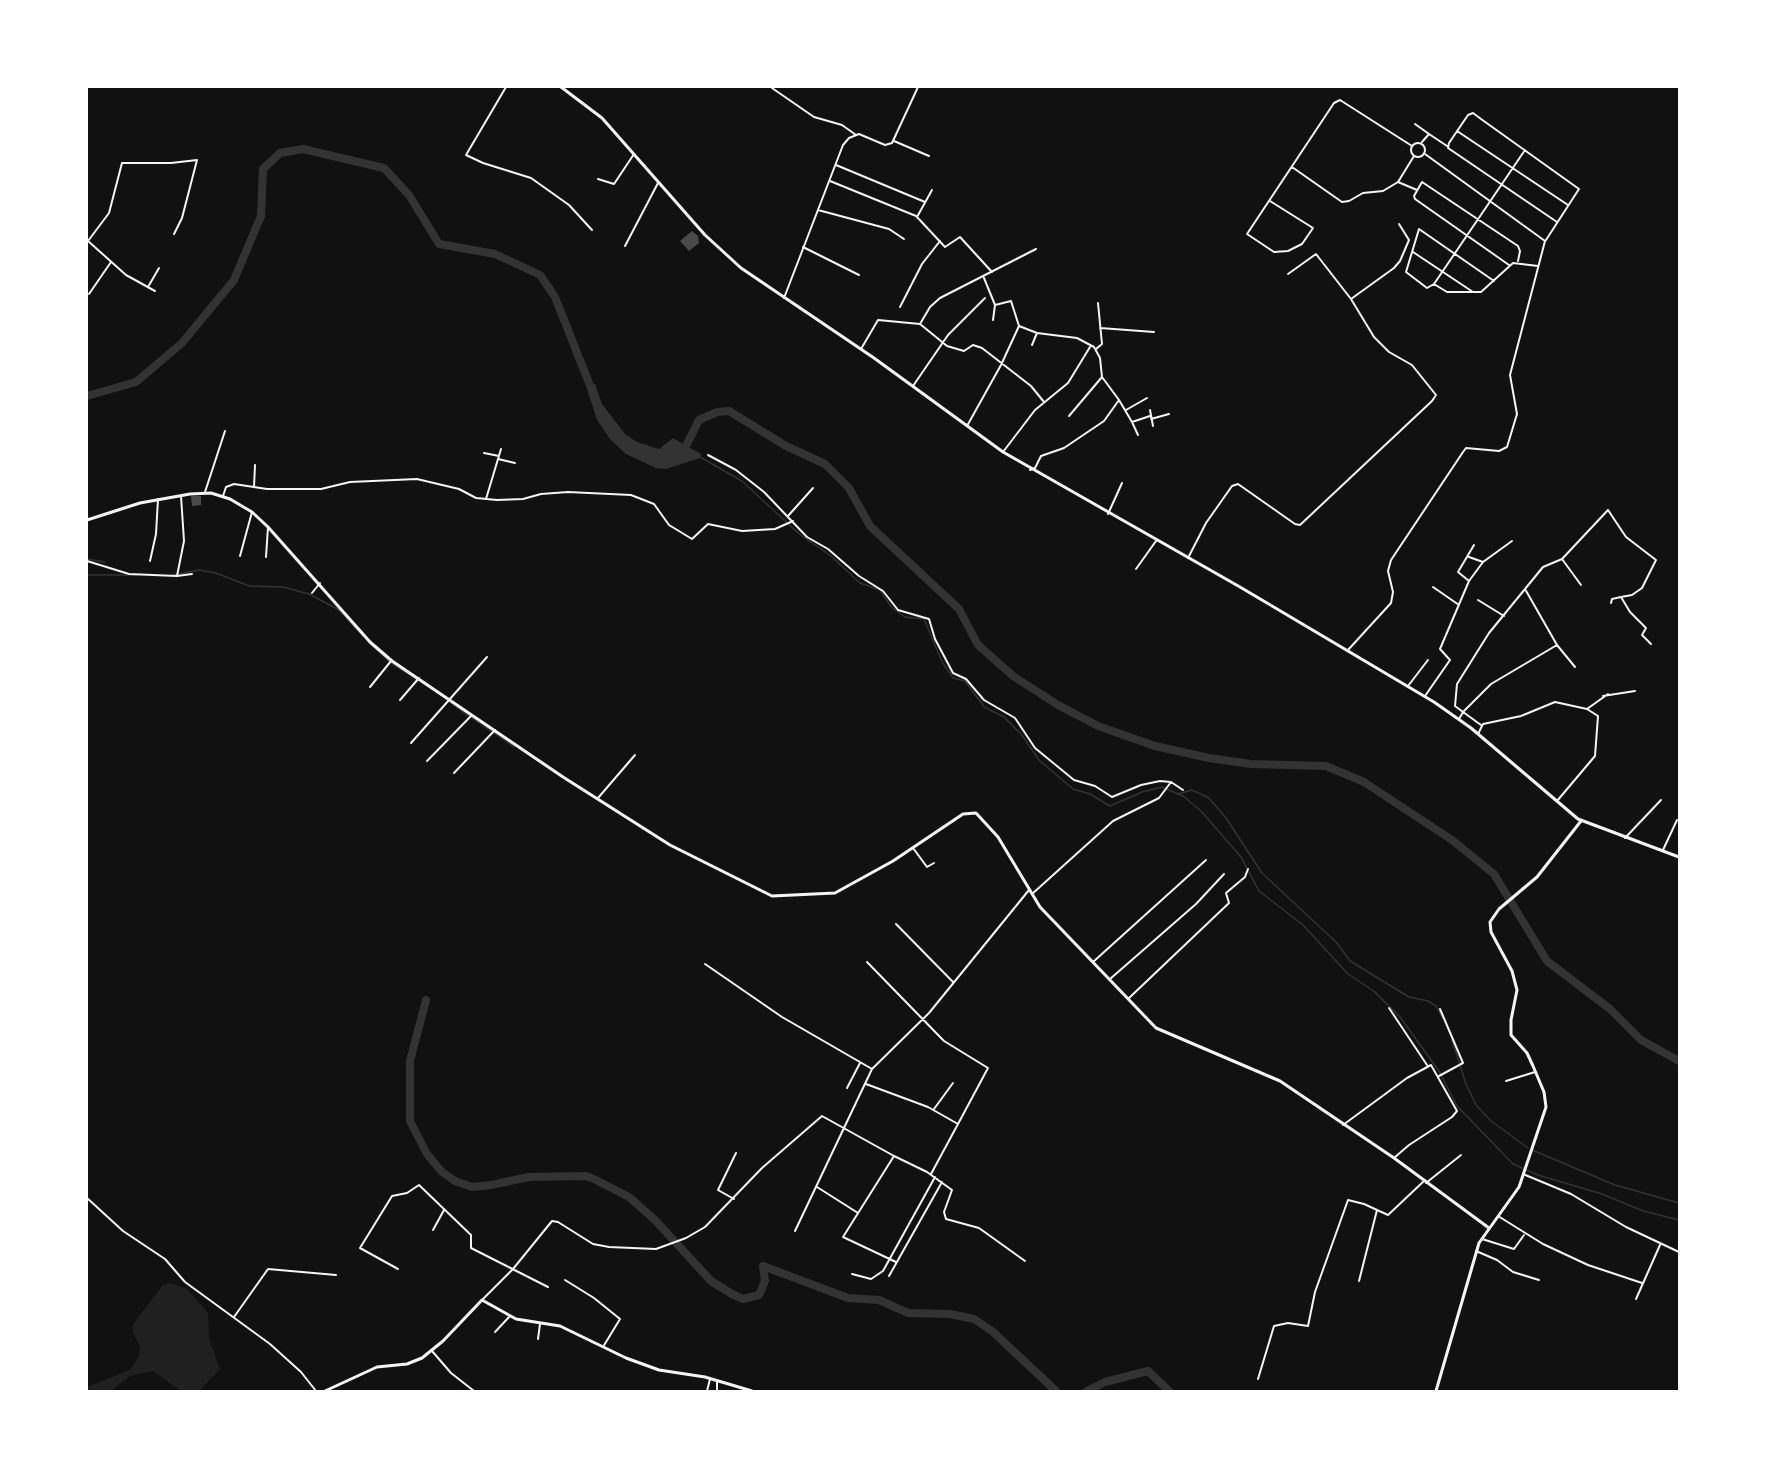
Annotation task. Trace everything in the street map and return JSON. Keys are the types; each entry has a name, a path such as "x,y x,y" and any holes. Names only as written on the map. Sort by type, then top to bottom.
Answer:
{"street":[{"path":"506,87 466,155 491,166 531,178 569,205 592,230"},
{"path":"561,87 595,111 709,240 741,268 861,349 1003,452 1030,470 1188,558 1425,696 1478,734 1581,821 1679,857"},
{"path":"784,298 845,142 856,135 863,134 886,145 894,141 918,87"},
{"path":"772,88 814,117 842,125 856,135"},
{"path":"1270,201 1313,228 1297,248 1274,252 1247,234 1334,104 1340,100 1412,146 1422,143 1429,134"},
{"path":"1348,650 1391,603 1392,586 1388,571 1391,560 1466,448 1499,451 1507,447 1517,414 1510,375 1545,241 1578,191 1578,187 1473,114 1468,115 1447,146"},
{"path":"1414,124 1557,222"},
{"path":"1457,131 1568,206"},
{"path":"894,141 929,156"},
{"path":"1413,156 1419,158 1425,154 1426,148 1422,143"},
{"path":"1292,167 1342,202 1363,193 1383,191 1398,182 1413,156 1412,146"},
{"path":"1494,281 1455,254 1419,229 1406,272 1427,288 1434,284 1442,272 1455,254 1468,236 1480,220 1525,150"},
{"path":"598,179 614,184 634,154"},
{"path":"1425,154 1545,241"},
{"path":"155,291 111,262 87,240 109,213 122,163 171,164 197,160 182,218 174,234"},
{"path":"836,165 926,202"},
{"path":"830,181 917,217 947,248 960,237 992,273"},
{"path":"1398,182 1417,190"},
{"path":"1509,265 1417,202 1414,196 1424,182 1518,246 1521,251 1518,262"},
{"path":"625,246 658,183"},
{"path":"917,217 932,190"},
{"path":"818,210 889,229 904,239"},
{"path":"1351,299 1400,261 1409,240 1399,224"},
{"path":"900,307 922,264 940,241"},
{"path":"803,247 859,275"},
{"path":"920,324 936,300 984,278 1036,249"},
{"path":"1412,251 1476,293"},
{"path":"1188,558 1206,523 1232,486 1238,484 1295,524 1300,525 1435,399 1434,390 1420,373 1412,365 1389,352 1374,337 1351,299 1316,254 1288,274"},
{"path":"89,294 111,262"},
{"path":"1434,284 1447,292 1482,292 1509,265 1518,262 1539,266"},
{"path":"148,287 159,268"},
{"path":"984,278 995,305 993,320"},
{"path":"913,386 941,343 985,298"},
{"path":"967,426 1001,365 1019,326 1010,300 995,305"},
{"path":"1096,349 1102,344 1098,303"},
{"path":"861,349 878,320 920,324 941,343 964,351 972,345 978,346 1030,385 1044,402"},
{"path":"1019,326 1037,333 1077,338 1096,349 1100,358 1102,377 1126,410 1138,435"},
{"path":"1100,328 1154,332"},
{"path":"1032,345 1037,333"},
{"path":"1003,452 1032,413 1068,383 1091,346"},
{"path":"1069,416 1102,377"},
{"path":"1126,410 1146,398"},
{"path":"1030,470 1035,468 1041,456 1064,447 1104,421 1119,400"},
{"path":"1150,410 1153,426"},
{"path":"1132,422 1169,414"},
{"path":"205,492 225,431"},
{"path":"486,499 501,449"},
{"path":"484,453 515,463"},
{"path":"708,455 739,472 788,516 807,537 828,549 859,576 883,591 900,611 929,619 938,646 953,674 966,680 984,700 1011,714 1035,748 1072,779 1095,786 1112,797 1147,783 1171,783 1183,790"},
{"path":"254,487 255,465"},
{"path":"223,496 225,489 231,484 274,490 321,489 350,482 417,479 459,489 475,498 486,499 516,500 541,494 575,492 626,494 654,504 669,525 692,539 708,524 738,531 775,530 793,522"},
{"path":"1108,514 1122,483"},
{"path":"788,516 813,488"},
{"path":"87,520 158,499 205,492 223,496 252,512 268,527 370,642 392,661 679,851 776,897 835,893 913,848 963,814 974,813 998,837 1030,892 1055,924 1161,1032 1274,1077 1394,1158 1489,1228"},
{"path":"177,575 184,541 181,496"},
{"path":"150,561 156,534 158,499"},
{"path":"1481,726 1454,703 1457,684 1489,633 1543,567 1562,559 1609,510 1626,537 1657,562 1642,588 1632,595 1612,598 1611,603"},
{"path":"240,556 252,512"},
{"path":"266,557 268,527"},
{"path":"1136,569 1156,541"},
{"path":"1425,696 1450,660 1439,650 1469,581 1484,562 1512,541"},
{"path":"1469,581 1458,573 1474,545"},
{"path":"1468,557 1484,562"},
{"path":"1562,559 1581,585"},
{"path":"87,561 129,574 192,574"},
{"path":"312,593 320,583"},
{"path":"1433,587 1459,605"},
{"path":"1525,589 1533,598 1557,645 1575,667"},
{"path":"1622,597 1630,612 1646,628 1642,635 1651,644"},
{"path":"1478,600 1504,616"},
{"path":"1459,719 1463,712 1495,681 1557,645"},
{"path":"411,743 487,657"},
{"path":"1408,686 1428,660"},
{"path":"370,687 392,661"},
{"path":"400,700 419,678"},
{"path":"1603,696 1635,690"},
{"path":"1587,709 1608,694"},
{"path":"1481,726 1521,716 1552,702 1587,709 1598,716 1595,756 1557,802"},
{"path":"427,761 472,715"},
{"path":"1478,734 1481,726"},
{"path":"454,773 495,730"},
{"path":"598,798 635,754"},
{"path":"795,1231 872,1069 922,1020 1030,892 1113,821 1155,800 1166,791 1171,783"},
{"path":"1625,838 1661,800"},
{"path":"1663,851 1677,820"},
{"path":"1436,1391 1462,1311 1476,1251 1489,1228 1518,1189 1545,1107 1544,1092 1527,1054 1511,1035 1511,1020 1517,995 1516,982 1489,926 1494,915 1537,877 1581,821"},
{"path":"913,848 927,867 934,864"},
{"path":"1093,962 1206,860"},
{"path":"1128,999 1228,904 1230,900 1226,893 1245,877 1248,869"},
{"path":"1110,980 1189,911 1224,874"},
{"path":"896,924 953,982"},
{"path":"852,1274 873,1278 883,1271 988,1068 946,1043 867,962"},
{"path":"705,964 782,1017 872,1069"},
{"path":"1389,1008 1428,1065 1440,1075 1457,1111 1394,1158"},
{"path":"1440,1009 1461,1064 1440,1075"},
{"path":"847,1088 860,1063"},
{"path":"1343,1125 1428,1065"},
{"path":"1506,1081 1535,1072"},
{"path":"934,1109 953,1083"},
{"path":"866,1084 934,1109 958,1124"},
{"path":"326,1391 377,1367 407,1364 432,1351 513,1269 552,1221 558,1222 593,1244 609,1248 656,1249 705,1227 762,1168 819,1117 826,1116 942,1182 953,1191 944,1212 946,1219 979,1228 1025,1261"},
{"path":"734,1198 718,1190 736,1153"},
{"path":"1258,1379 1275,1325 1284,1326 1290,1323 1308,1326 1315,1292 1348,1200 1386,1215 1390,1214 1425,1182 1461,1155"},
{"path":"894,1156 843,1238 896,1262"},
{"path":"1523,1173 1571,1194 1660,1245 1679,1252"},
{"path":"889,1276 942,1182"},
{"path":"398,1269 360,1248 391,1197 394,1194 407,1193 419,1185 471,1235 471,1248 548,1287"},
{"path":"817,1186 858,1213"},
{"path":"87,1198 123,1231 165,1259 185,1282 288,1358 316,1391"},
{"path":"433,1230 444,1210"},
{"path":"1359,1281 1377,1210"},
{"path":"1498,1216 1524,1234 1588,1265 1642,1283"},
{"path":"1482,1239 1514,1248 1524,1234"},
{"path":"1636,1299 1660,1245"},
{"path":"1476,1251 1497,1260 1513,1272 1539,1280"},
{"path":"234,1317 268,1269 336,1275"},
{"path":"565,1280 620,1319 603,1347"},
{"path":"482,1300 524,1322 560,1326 659,1370 711,1379 752,1391"},
{"path":"495,1332 510,1316"},
{"path":"538,1339 540,1323"},
{"path":"432,1351 451,1372 474,1391"},
{"path":"707,1391 711,1379"},
{"path":"717,1381 717,1391"}],"shaded area":[{"path":"589,383 595,384 602,404 625,434 637,442 659,449 673,438 701,454 700,458 666,469 656,468 626,454 610,439 597,420 586,386"},
{"path":"171,1283 187,1289 208,1313 209,1338 220,1369 199,1391 181,1391 153,1371 130,1376 111,1391 87,1391 87,1387 130,1370 139,1356 140,1348 133,1332 133,1324 163,1285"}],"building":[{"path":"692,231 698,236 699,243 689,251 680,241"},
{"path":"191,496 201,496 201,505 192,506"}],"waterway":[{"path":"87,396 136,382 182,343 234,280 261,216 263,169 280,153 303,149 384,168 409,195 439,244 495,254 540,275 555,297 589,383"},
{"path":"686,446 699,420 717,412 729,411 786,446 825,464 849,488 870,526 959,609 978,645 1013,676 1058,705 1098,726 1155,746 1209,758 1251,764 1326,766 1364,782 1452,840 1494,874 1547,961 1610,1009 1641,1040 1679,1061"},
{"path":"700,457 742,481 798,533 831,556 860,583 880,590 891,607 905,617 924,619 942,662 953,678 965,681 984,707 1004,717 1021,734 1039,760 1073,789 1090,794 1110,806 1142,792 1162,787 1183,796 1201,811 1241,857 1259,891 1303,925 1348,974 1375,992 1400,1017 1439,1071 1457,1106 1513,1164 1538,1175 1602,1194 1643,1211 1679,1220"},
{"path":"87,559 105,562"},
{"path":"172,575 199,570 216,573 249,586 283,587 309,594 339,610 363,636"},
{"path":"87,575 137,575"},
{"path":"370,644 389,661"},
{"path":"391,663 416,679"},
{"path":"450,702 468,716"},
{"path":"472,718 491,731"},
{"path":"494,733 514,747"},
{"path":"1178,794 1192,790 1209,798 1226,818 1262,873 1337,943 1350,961 1409,997 1428,1001 1436,1006 1442,1017"},
{"path":"426,1000 410,1061 410,1121 427,1154 442,1172 455,1181 472,1187 529,1177 586,1176 629,1197 655,1220 711,1281 732,1294 743,1299 759,1295 765,1281 763,1266 848,1298 879,1300 908,1313 950,1314 974,1319 992,1331 1056,1391"},
{"path":"1452,1040 1466,1084 1476,1105 1491,1121 1528,1148"},
{"path":"1532,1150 1615,1185 1679,1203"},
{"path":"1087,1391 1105,1382 1148,1371 1169,1391"}]}
